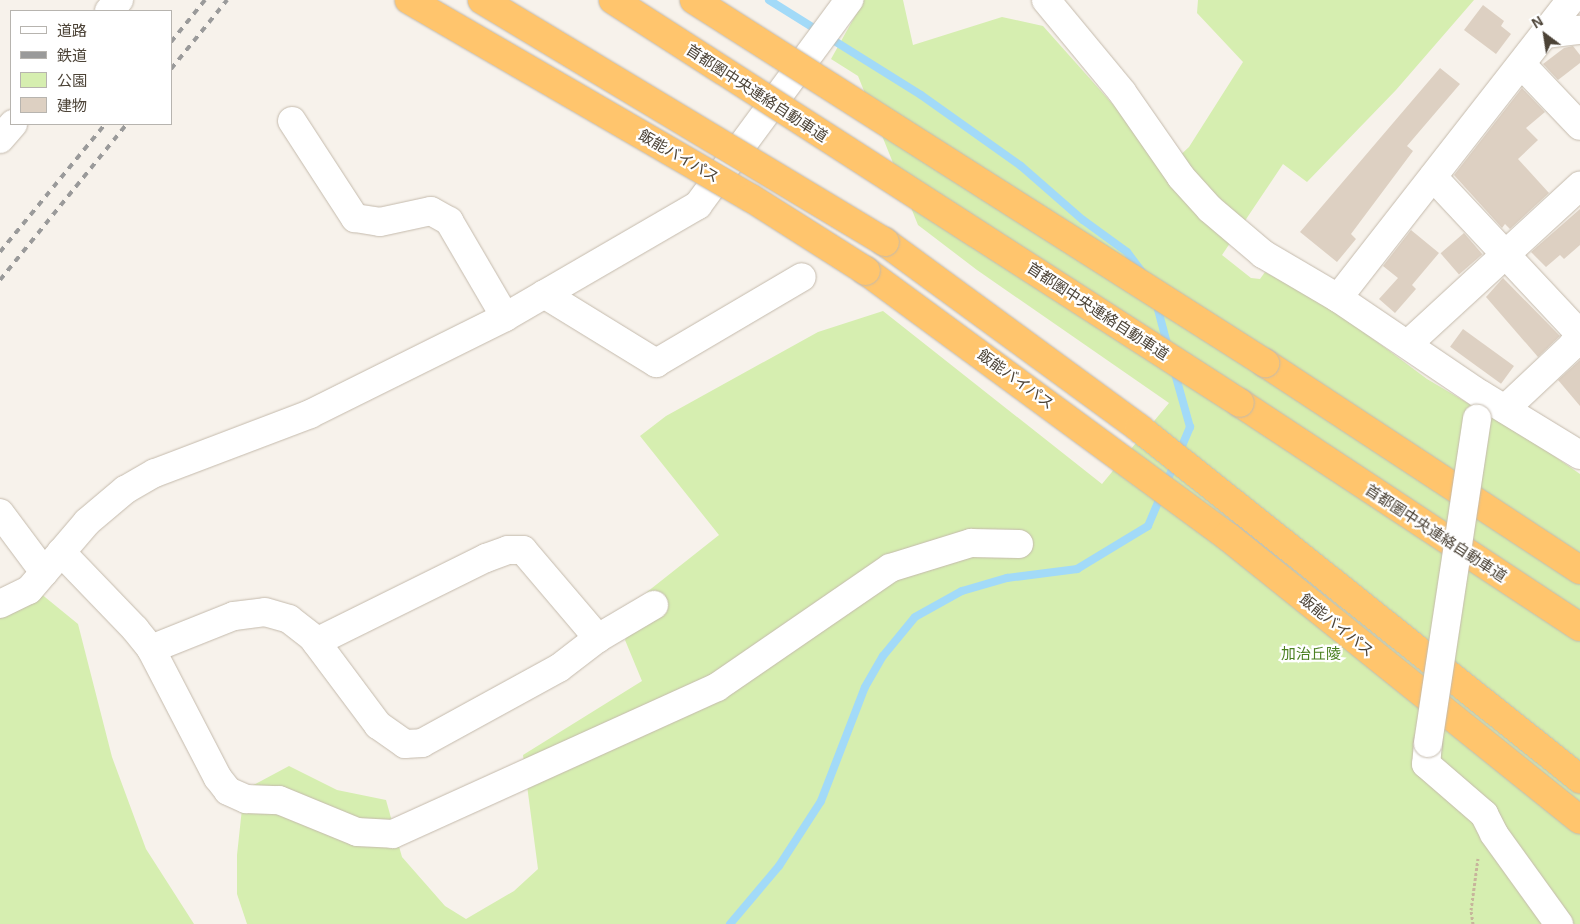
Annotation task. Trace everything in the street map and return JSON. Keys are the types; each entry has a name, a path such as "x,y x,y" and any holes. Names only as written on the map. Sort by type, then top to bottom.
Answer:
{"highway":[{"name":"飯能バイパス","path":"409,0 751,198 866,270 1227,536 1580,820"},
{"name":"飯能バイパス","path":"482,0 885,242 1138,428 1245,511 1580,779"},
{"name":"首都圏中央連絡自動車道","path":"613,0 1240,403 1580,627"},
{"path":"694,0 1265,363 1580,570"}],"street":[{"path":"110,10 119,0"},
{"path":"0,604 29,590 87,522 125,490 155,473 310,414 505,318 698,205 849,0"},
{"path":"1046,0 1122,92 1181,177 1210,209 1263,254 1338,298 1408,344 1478,407 1505,409 1580,455"},
{"path":"1338,298 1571,0"},
{"path":"1545,34 1580,30"},
{"path":"1522,64 1580,126"},
{"path":"292,121 355,218 380,222 431,211 449,221 505,318"},
{"path":"0,139 12,125"},
{"path":"1433,177 1580,334 1572,346 1505,409"},
{"path":"1408,344 1580,186"},
{"path":"544,294 656,363 802,277"},
{"path":"1478,407 1426,764 1484,814 1494,834 1558,924"},
{"path":"0,513 53,562 135,629 151,649 218,778 228,791 246,799 279,800 357,832 393,834 717,687 890,568 970,543 1018,544"},
{"path":"316,642 486,558 508,550 523,550 598,638"},
{"path":"151,649 234,616 265,612 289,619 316,642 378,725 405,744 422,743 559,668 598,638 654,605"}],"path":[{"path":"1473,924 1471,910 1484,814"}],"green space":[{"name":"加治丘陵","path":"864,0 903,0 913,45 1002,17 1043,26 1125,118 1162,172 1189,147 1243,62 1197,13 1198,0 1474,0 1396,90 1307,182 1283,164 1222,255 1251,278 1260,279 1265,272 1329,306 1427,379 1537,444 1580,474 1580,924 247,924 237,894 237,855 244,790 289,766 337,790 386,800 402,857 445,906 466,919 514,891 538,869 523,755 642,681 625,640 647,592 719,535 640,436 666,416 818,332 883,311 1102,484 1169,403 977,270 918,225 858,76 831,59"},
{"path":"40,593 78,624 112,757 146,849 194,924 0,924 0,611"}],"building":[{"path":"1483,5 1504,21 1501,26 1511,34 1496,54 1464,30"},
{"path":"1573,46 1580,55 1580,63 1558,80 1543,64 1564,48"},
{"path":"1440,68 1460,84 1407,146 1413,151 1351,234 1356,239 1337,262 1300,232"},
{"path":"1522,88 1545,112 1526,128 1538,140 1518,159 1549,193 1510,229 1505,224 1502,228 1454,175"},
{"path":"1580,209 1580,245 1564,259 1560,255 1546,267 1531,252"},
{"path":"1411,230 1439,253 1412,285 1416,289 1395,313 1379,299 1398,278 1383,266"},
{"path":"1464,233 1482,254 1459,274 1441,253"},
{"path":"1503,278 1560,336 1538,357 1486,297"},
{"path":"1463,329 1514,366 1501,384 1450,347"},
{"path":"1580,360 1580,406 1558,380"}],"waterway":[{"path":"769,0 921,95 1021,166 1083,220 1127,252 1142,272"},
{"path":"1156,302 1168,347"},
{"path":"730,924 779,866 821,801 865,687 883,656 915,617 962,591 1007,578 1077,569 1148,526 1190,427 1174,370"}],"railway":[{"path":"172,41 205,0"},
{"path":"172,68 227,0"},
{"path":"0,252 104,125"},
{"path":"0,280 126,125"}]}
